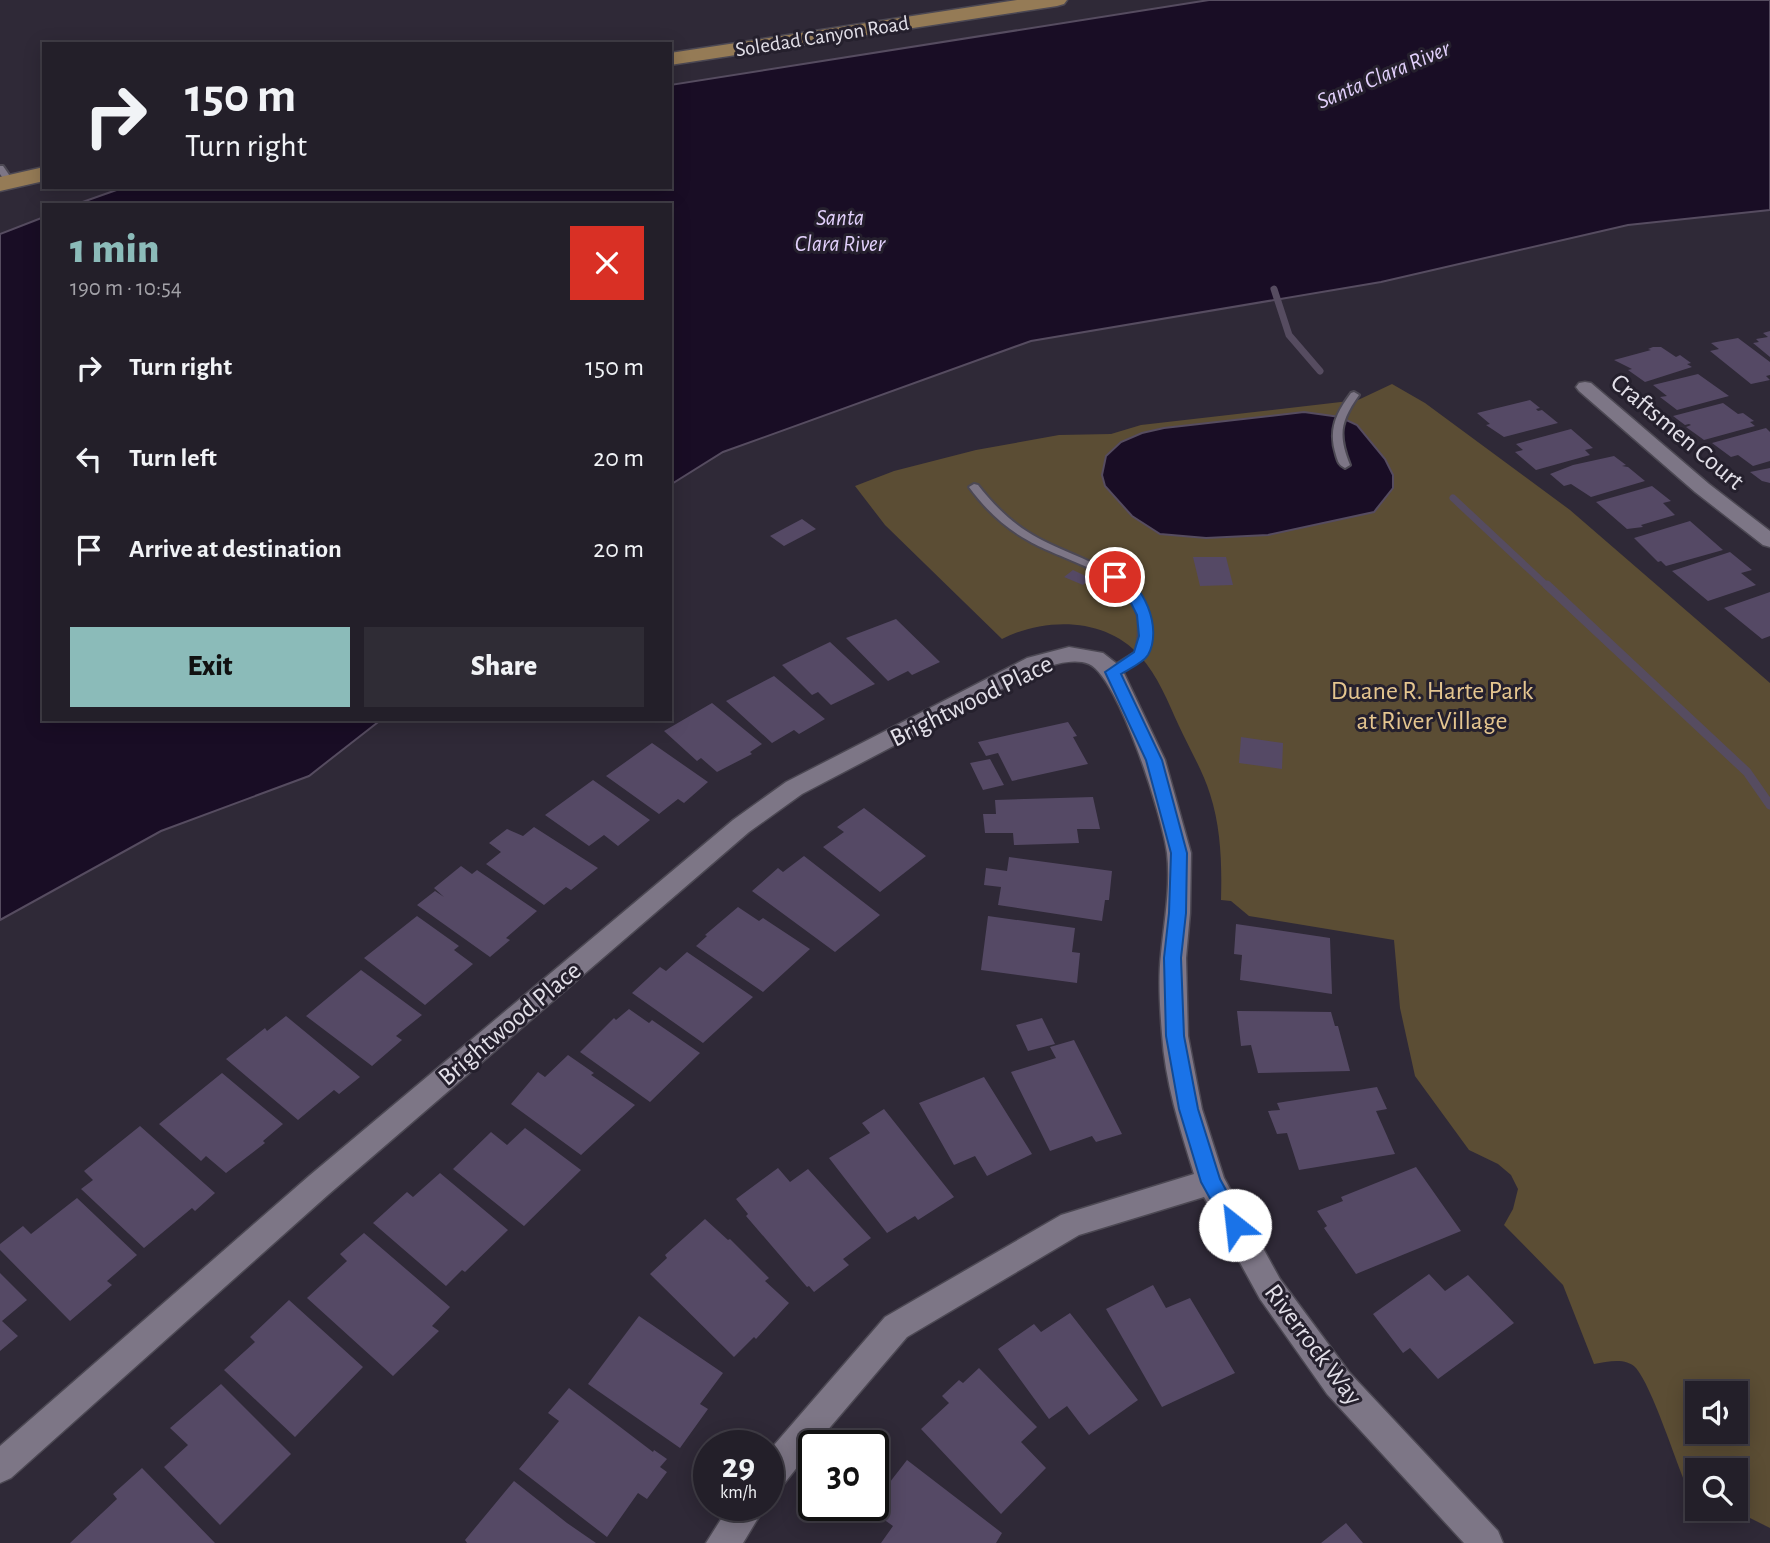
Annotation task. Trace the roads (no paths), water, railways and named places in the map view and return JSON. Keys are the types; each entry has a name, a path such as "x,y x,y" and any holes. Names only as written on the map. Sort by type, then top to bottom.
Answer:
{"main road":[{"name":"Soledad Canyon Road","path":"672,43 957,0"},
{"name":"Soledad Canyon Road","path":"672,59 1057,0"},
{"path":"672,52 722,44 738,37 739,32"},
{"path":"3,175 42,155"},
{"path":"3,175 42,174"}],"street":[{"name":"Craftsmen Court","path":"1585,387 1702,488 1770,541"},
{"name":"Brightwood Place","path":"0,1468 319,1185 741,825 794,788 1035,663 1069,654 1095,658 1113,672"},
{"name":"Riverrock Way","path":"1113,672 1154,760 1179,853 1178,913 1172,958 1175,1036 1188,1109 1211,1182 1270,1289 1338,1383 1486,1543"},
{"path":"784,1457 896,1327 1071,1224 1211,1182"},
{"path":"723,1543 739,1521"}],"lane":[{"path":"1345,465 1335,437 1337,423 1354,395"},
{"path":"974,487 990,508 1034,540 1115,577 1129,588 1144,615 1146,636 1141,654 1113,672"}],"water":[{"name":"Santa Clara River","path":"1209,0 1770,0 1770,210 1628,225 1381,282 1031,341 723,452 672,484 672,203 80,203 119,189 672,189 672,85"},
{"path":"42,218 42,721 379,721 309,776 161,831 0,920 0,234"},
{"path":"1304,412 1340,417 1357,425 1385,459 1393,475 1393,488 1374,512 1268,535 1206,538 1160,534 1132,516 1105,486 1102,475 1106,456 1121,442 1142,433 1164,428"}],"waterway":[{"path":"1274,289 1289,335 1320,371"},
{"path":"1453,498 1548,587"},
{"path":"1547,585 1747,772 1770,805"}],"park label":[{"name":"Duane R. Harte Park at River Village","path":"1432,705"}]}
